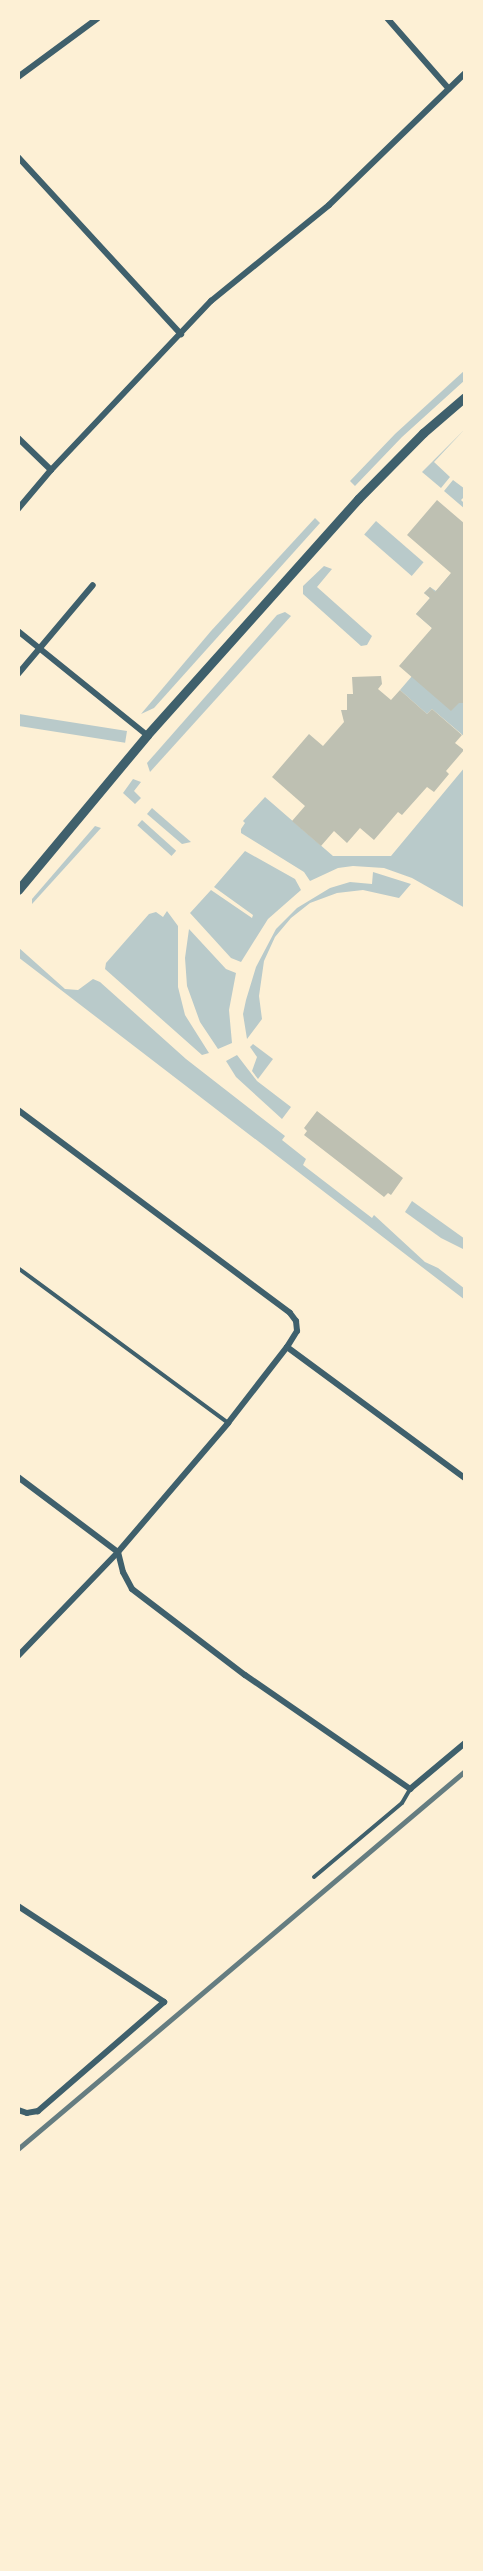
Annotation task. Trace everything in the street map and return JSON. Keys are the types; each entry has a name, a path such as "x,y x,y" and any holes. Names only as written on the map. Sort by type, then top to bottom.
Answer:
{"street":[{"path":"18,77 98,18"},
{"path":"387,18 449,88"},
{"path":"18,509 51,470 211,301 329,205 465,73"},
{"path":"18,157 181,334"},
{"path":"18,890 147,735 358,500 423,433 465,397"},
{"path":"18,438 51,470"},
{"path":"18,674 93,585"},
{"path":"18,631 147,735"},
{"path":"18,1110 290,1313 296,1321 297,1331 228,1423 118,1552 18,1656"},
{"path":"287,1347 465,1478"},
{"path":"18,1477 118,1552 123,1572 132,1589 245,1675 410,1789 465,1743"},
{"path":"18,1906 165,2002 38,2111 20,2111"}],"lane":[{"path":"18,1268 228,1423"},
{"path":"314,1877 402,1803 410,1789"}],"shaded area":[{"path":"465,370 465,380 402,437 355,486 350,481 395,434"},
{"path":"465,429 434,462 450,477 441,488 422,472"},
{"path":"453,480 465,489 465,496 461,500 465,504 465,509 444,491"},
{"path":"315,518 320,523 154,708 141,714 211,631"},
{"path":"376,521 424,562 412,576 364,535"},
{"path":"465,557 465,737 432,709 427,714 400,690 412,676 432,628 416,614 430,598 424,593 430,587 436,591"},
{"path":"324,566 332,569 317,587 372,636 367,645 361,646 303,594 303,586"},
{"path":"285,612 291,616 150,772 147,763 277,615"},
{"path":"18,714 127,731 125,743 18,726"},
{"path":"465,767 465,908 412,878 384,868 353,866 338,868 310,881 304,872 241,833 245,823 243,821 265,797 333,856 391,856"},
{"path":"133,779 141,782 134,791 141,798 135,804 123,793"},
{"path":"152,808 191,842 182,844 147,814"},
{"path":"142,820 176,851 172,856 137,825"},
{"path":"95,826 101,828 32,904 32,899"},
{"path":"245,851 295,879 301,890 268,919 241,962 231,958 190,913 211,890 252,918 253,915 214,887"},
{"path":"373,872 411,884 399,898 363,890 337,893 310,903 291,918 275,937 264,961 259,996 262,1019 247,1039 243,1014 246,1000 256,967 276,929 297,908 330,888 350,882 372,884"},
{"path":"167,911 178,926 178,987 185,1015 209,1053 202,1055 105,969 106,963 149,914 156,912 163,917"},
{"path":"189,929 226,969 236,973 229,1010 232,1043 218,1049 200,1022 187,986 185,958"},
{"path":"18,947 65,989 78,990 93,979 100,982 186,1059 285,1136 282,1140 306,1159 303,1165 372,1218 374,1215 425,1262 438,1268 465,1289 465,1300 18,957"},
{"path":"253,1044 273,1059 258,1079 252,1071 257,1057 250,1047"},
{"path":"237,1055 257,1081 291,1107 282,1119 236,1077 226,1061"},
{"path":"412,1201 465,1239 465,1250 441,1238 405,1212"}],"building":[{"path":"437,500 465,524 465,703 459,703 451,711 399,666 432,628 416,614 430,598 424,593 430,587 435,592 451,573 407,535"},
{"path":"381,676 382,684 378,689 391,700 400,690 427,714 432,709 462,735 455,743 464,750 446,771 449,774 434,792 427,787 402,815 398,812 374,840 360,828 347,843 334,831 321,846 292,821 305,806 272,777 309,734 323,746 344,722 341,710 347,710 347,694 353,694 352,677"},
{"path":"317,1111 403,1178 391,1195 388,1193 384,1197 304,1135 307,1131 304,1128"}],"railway":[{"path":"18,2149 465,1771"}]}
